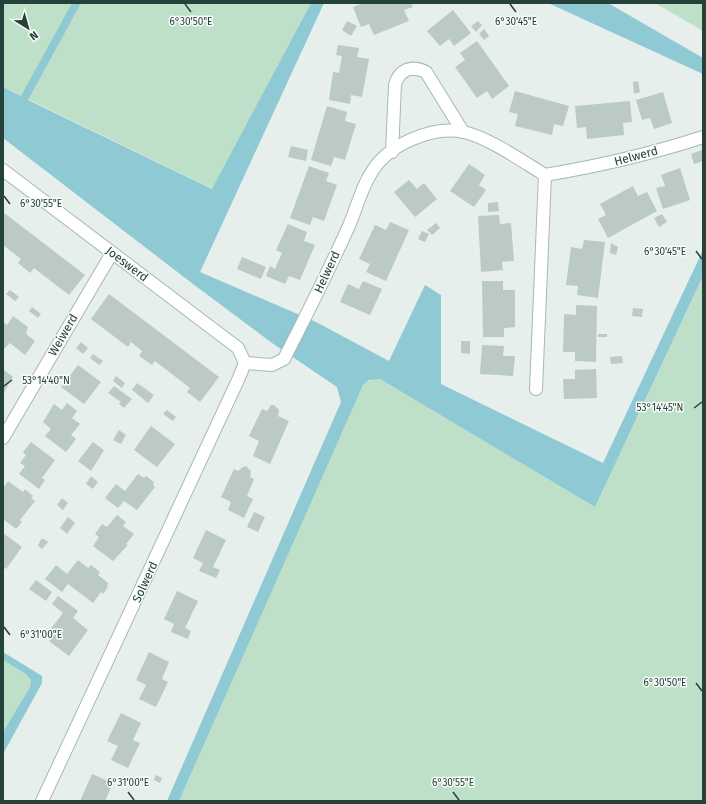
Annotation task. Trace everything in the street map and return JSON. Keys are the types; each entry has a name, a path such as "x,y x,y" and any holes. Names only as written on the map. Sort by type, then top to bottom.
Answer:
{"street":[{"path":"392,152 395,85 399,76 406,70 420,69 426,72 463,132"},
{"name":"Helwerd","path":"245,362 272,365 284,359 348,227 370,174 392,152 424,134 448,130 477,136 545,175 612,163 652,153 703,137"},
{"name":"Joeswerd","path":"3,170 238,348 245,362"},
{"path":"536,389 545,175"},
{"name":"Weiwerd","path":"3,438 112,253"},
{"name":"Solwerd","path":"42,801 155,561 245,362"}],"green space":[{"path":"3,3 311,3 213,189 3,87"},
{"path":"655,3 703,3 703,31"},
{"path":"703,276 703,801 179,801 364,384 371,380 380,379 595,507"},
{"path":"3,660 26,674 31,680 30,687 3,732"}],"water":[{"path":"72,3 81,3 28,100 212,189 311,3 324,3 200,272 316,322 389,361 425,285 441,295 441,384 603,463 703,250 703,276 595,507 380,379 369,380 363,385 179,801 167,801 341,402 337,387 272,343 3,138 3,87 21,96"},
{"path":"548,3 608,3 703,58 703,74"},
{"path":"3,652 42,676 42,683 3,754 3,732 30,687 31,680 26,674 3,660"}],"building":[{"path":"364,3 411,3 413,7 404,10 409,21 374,35 369,24 361,27 353,7"},
{"path":"453,10 471,33 454,46 449,39 440,46 427,31"},
{"path":"347,21 357,26 351,36 342,30"},
{"path":"478,21 482,25 476,32 471,26"},
{"path":"484,29 489,36 484,40 479,34"},
{"path":"477,41 509,86 492,99 487,91 477,98 455,67 465,60 460,53"},
{"path":"338,45 359,48 357,57 369,59 362,97 351,95 350,104 329,100 333,72 339,73 342,56 336,55"},
{"path":"638,81 640,92 634,94 633,82"},
{"path":"515,91 569,106 563,126 554,124 552,135 515,126 518,114 509,112"},
{"path":"663,92 672,123 654,129 650,118 642,120 636,100"},
{"path":"630,101 632,122 623,123 624,135 587,139 586,127 577,128 575,106"},
{"path":"327,106 347,112 345,121 356,124 345,160 334,157 331,166 311,160"},
{"path":"291,146 308,150 306,161 288,157"},
{"path":"702,150 703,161 694,164 691,154"},
{"path":"469,164 485,175 479,185 486,190 474,207 450,191"},
{"path":"309,166 329,173 326,181 337,185 324,221 313,217 310,225 290,218"},
{"path":"680,168 690,200 663,209 656,188 665,186 661,175"},
{"path":"409,180 417,189 424,183 437,199 415,217 394,192"},
{"path":"633,186 638,196 647,192 657,211 608,238 598,219 606,215 600,204"},
{"path":"498,202 499,211 488,212 488,203"},
{"path":"3,212 85,275 69,295 34,268 30,273 18,263 21,259 3,245"},
{"path":"662,214 667,222 659,227 654,218"},
{"path":"499,215 500,224 511,223 514,261 502,262 503,270 481,272 478,216"},
{"path":"390,222 409,230 386,281 366,272 370,264 359,259 375,225 386,230"},
{"path":"436,223 440,228 432,235 427,230"},
{"path":"288,224 307,232 304,241 315,245 300,280 289,276 285,284 266,276 270,266 275,269 282,253 276,250"},
{"path":"422,231 429,234 425,242 418,239"},
{"path":"584,240 605,242 598,298 577,295 578,286 566,285 571,247 582,249"},
{"path":"611,243 618,247 616,255 610,253"},
{"path":"242,257 266,267 261,279 237,269"},
{"path":"363,281 382,289 370,315 340,302 348,284 359,289"},
{"path":"482,281 503,281 503,290 515,290 515,327 504,328 504,337 483,337"},
{"path":"10,290 19,297 15,301 6,294"},
{"path":"109,294 219,377 200,402 187,392 190,388 155,361 152,365 139,356 142,351 131,342 128,347 91,319"},
{"path":"576,305 597,306 596,362 575,361 575,352 563,352 564,314 576,315"},
{"path":"32,307 41,314 38,318 29,311"},
{"path":"633,308 643,309 642,317 632,316"},
{"path":"13,316 28,327 26,334 35,341 25,355 10,343 3,350 3,322 7,325"},
{"path":"598,334 607,334 607,337 598,337"},
{"path":"461,341 470,341 470,354 461,353"},
{"path":"81,342 88,348 83,354 76,348"},
{"path":"482,345 504,346 503,356 515,356 513,376 480,374"},
{"path":"93,354 103,361 99,365 90,358"},
{"path":"622,356 623,363 611,364 610,357"},
{"path":"78,365 101,382 84,404 61,387"},
{"path":"3,369 13,377 3,394"},
{"path":"596,369 597,398 564,399 563,379 575,379 575,370"},
{"path":"116,376 125,383 122,388 113,381"},
{"path":"137,383 154,395 148,403 132,390"},
{"path":"114,386 132,399 124,408 119,404 121,402 108,393"},
{"path":"67,403 77,411 72,418 80,424 71,435 76,439 66,452 45,436 51,429 43,422 54,404 62,410"},
{"path":"271,405 274,405 279,410 278,416 289,421 270,464 253,456 259,441 249,436 262,409 267,411"},
{"path":"167,410 176,417 173,421 163,414"},
{"path":"151,426 175,444 157,467 134,450"},
{"path":"119,430 126,435 121,444 113,440"},
{"path":"31,442 55,460 42,478 45,480 39,489 19,474 25,466 20,463 26,455 23,452"},
{"path":"93,442 104,450 91,471 78,461"},
{"path":"246,466 251,471 250,477 254,479 247,496 253,499 244,518 228,510 231,502 221,497 234,469 238,471"},
{"path":"138,474 144,478 146,476 154,482 153,485 155,487 137,510 124,501 118,508 105,498 116,484 125,491"},
{"path":"91,476 98,482 93,489 86,484"},
{"path":"8,481 23,492 25,489 33,496 31,498 35,501 20,520 22,522 16,529 3,519 3,488"},
{"path":"62,498 68,503 63,510 57,505"},
{"path":"254,512 265,517 258,532 247,527"},
{"path":"117,515 126,522 123,526 134,534 126,544 128,545 113,561 93,546 99,537 95,534 102,524 107,527"},
{"path":"68,517 75,523 67,534 60,528"},
{"path":"206,530 226,540 213,567 220,570 216,578 199,571 203,563 193,558"},
{"path":"3,533 22,547 6,569 3,567"},
{"path":"41,539 48,542 42,549 38,546"},
{"path":"78,560 88,568 91,565 100,572 98,575 108,583 108,587 103,594 101,592 93,603 68,584 62,592 45,579 56,565 67,574"},
{"path":"36,580 52,592 46,601 29,589"},
{"path":"177,591 198,601 185,628 191,631 188,639 171,632 174,624 164,619"},
{"path":"58,596 78,611 73,618 88,630 69,656 49,641 51,639 46,635 63,613 52,604"},
{"path":"149,652 169,662 162,679 168,682 156,707 139,699 146,685 136,680"},
{"path":"121,713 141,723 133,740 140,743 128,768 111,760 118,746 107,741"},
{"path":"92,774 113,783 105,801 80,801"},
{"path":"156,775 162,778 160,783 154,780"}]}
